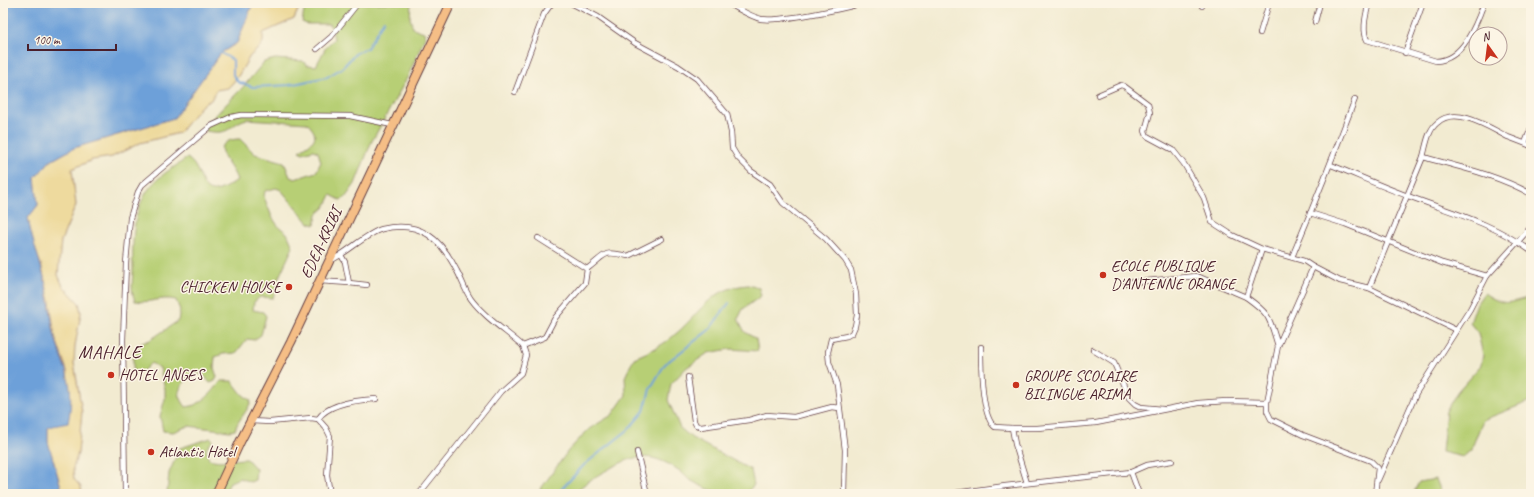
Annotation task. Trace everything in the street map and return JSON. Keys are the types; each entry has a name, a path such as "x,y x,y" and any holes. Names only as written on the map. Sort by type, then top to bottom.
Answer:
{"highway":[{"name":"EDEA-KRIBI","path":"216,494 250,421 291,342 392,125 451,3"}],"street":[{"path":"317,49 331,37 358,3"},
{"path":"515,92 544,14 552,3"},
{"path":"571,3 598,17 635,43 678,66 697,79 727,114 731,132 732,148 738,158 751,172 770,184 783,203 826,239 845,260 851,270 856,294 856,326 852,333 830,339 829,343 829,362 837,384 845,450 844,494"},
{"path":"727,3 762,19 778,19 863,3"},
{"path":"1260,33 1269,3"},
{"path":"1314,22 1320,3"},
{"path":"1369,3 1365,29 1367,40 1436,61 1445,61 1452,57 1465,42 1484,3"},
{"path":"1405,52 1423,3"},
{"path":"1098,95 1121,85 1148,104 1150,114 1145,131 1147,136 1173,150 1184,164 1204,198 1212,222 1232,235 1262,249 1292,257 1340,281 1369,288 1456,330"},
{"path":"1292,257 1331,165 1355,98"},
{"path":"125,494 123,340 126,263 130,218 142,185 211,126 231,117 242,115 350,116 392,125"},
{"path":"1369,288 1423,157 1429,136 1436,123 1447,118 1463,117 1483,124 1531,146"},
{"path":"1525,143 1531,128"},
{"path":"1423,157 1478,172 1509,183 1531,194"},
{"path":"1331,165 1406,196 1482,222 1518,241 1531,251"},
{"path":"1310,213 1345,224 1442,264 1487,276"},
{"path":"1377,483 1416,394 1456,330 1487,276 1531,227"},
{"path":"328,261 342,255 382,229 409,228 422,230 433,237 455,266 471,299 524,346 526,355"},
{"path":"538,238 587,269"},
{"path":"524,346 545,337 555,318 585,283 587,269 606,253 612,252 628,256 662,239"},
{"path":"1246,297 1262,249"},
{"path":"342,255 345,262 349,283"},
{"path":"1313,267 1278,346 1267,402 1267,411 1271,419 1303,435 1371,462 1378,468 1375,494"},
{"path":"1126,283 1197,276 1246,297 1263,308 1269,316 1278,346"},
{"path":"319,281 367,285"},
{"path":"419,494 501,392 521,373 526,355 534,343"},
{"path":"981,347 981,378 989,420 995,427 1037,428 1096,422 1167,410 1198,403 1226,400 1267,402"},
{"path":"1093,350 1114,363 1130,398 1135,404 1141,407 1167,410"},
{"path":"688,377 694,421 696,425 701,427 749,420 767,415 794,417 832,407 840,408"},
{"path":"318,419 322,412 350,401 376,399"},
{"path":"250,421 270,422 311,418 318,419 326,428 330,436 327,475 330,494"},
{"path":"1012,428 1027,483"},
{"path":"637,452 647,494"},
{"path":"948,494 1027,483 1131,472 1147,465 1172,461"},
{"path":"1131,472 1139,494"}],"green space":[{"path":"310,3 411,3 410,18 413,28 424,32 425,37 407,78 371,143 355,184 345,198 340,200 331,195 325,207 317,214 315,225 309,223 281,190 276,188 265,191 264,197 272,217 278,226 287,233 293,247 279,277 273,298 260,297 254,302 253,310 263,312 266,316 261,335 254,340 247,339 236,353 223,354 215,357 214,368 217,377 215,381 210,383 205,376 198,374 194,375 187,379 181,386 179,393 186,407 191,406 206,398 221,381 232,381 242,394 251,401 235,430 230,431 188,426 173,432 163,431 160,416 165,399 165,389 160,368 151,363 143,371 133,372 133,352 140,344 150,340 178,321 180,310 176,300 165,299 141,302 135,301 133,297 133,244 139,208 150,187 162,175 187,158 198,171 204,185 208,190 214,191 224,188 237,180 224,157 221,148 227,142 234,139 240,139 255,154 284,162 290,177 295,179 316,172 321,162 318,152 313,150 303,153 299,151 312,142 315,136 312,128 307,123 247,119 241,121 226,131 221,132 206,131 205,126 244,86 264,62 275,59 303,61 307,65 316,66 326,47 334,39 332,28 329,24 307,24 302,22 304,11"},
{"path":"748,285 759,288 761,296 743,309 738,319 745,332 756,339 758,351 730,349 708,353 686,368 671,384 668,400 680,428 692,438 751,470 754,485 745,494 730,494 705,488 690,480 670,465 653,458 645,457 628,460 599,474 582,486 574,494 537,494 568,451 589,429 612,415 626,395 625,377 634,358 667,341 682,329 706,304 723,291 734,287"},
{"path":"1484,293 1502,302 1511,302 1531,297 1531,401 1483,420 1471,450 1463,457 1442,452 1446,411 1457,392 1481,365 1483,355 1478,333 1470,323 1477,303"},
{"path":"211,438 213,440 206,449 209,459 223,461 247,459 256,469 255,480 250,482 240,478 230,482 226,491 227,494 167,494 169,473 180,448"},
{"path":"1436,479 1442,494 1413,494 1419,482"}],"sand":[{"path":"253,3 301,3 294,19 263,33 263,42 250,56 237,78 228,88 216,90 211,100 202,105 179,133 140,143 112,157 92,160 72,169 76,205 61,241 58,275 63,286 79,303 81,313 75,346 74,363 82,412 78,453 73,468 74,479 81,487 82,494 63,494 48,442 48,427 68,373 55,336 50,301 41,264 32,240 28,218 38,205 35,178 49,162 74,148 174,118 221,53 237,43"}],"water":[{"path":"3,3 253,3 237,43 221,53 174,118 74,148 49,162 35,178 38,205 28,218 42,269 49,299 52,325 66,370 71,398 68,423 48,427 48,442 63,494 3,494"}],"waterway":[{"path":"221,53 233,60 233,75 238,82 253,87 289,85 327,77 342,68 356,53 367,48 384,20"},
{"path":"557,494 584,465 628,430 644,411 650,389 665,364 709,330 729,303"}],"place":[{"name":"ECOLE PUBLIQUE D'ANTENNE ORANGE","path":"1103,275"},
{"name":"CHICKEN HOUSE","path":"289,287"},
{"name":"HOTEL ANGES","path":"111,375"},
{"name":"GROUPE SCOLAIRE BILINGUE ARIMA","path":"1016,385"},
{"name":"Atlantic Hôtel","path":"151,452"}],"district":[{"name":"MAHALE","path":"110,352"}]}
